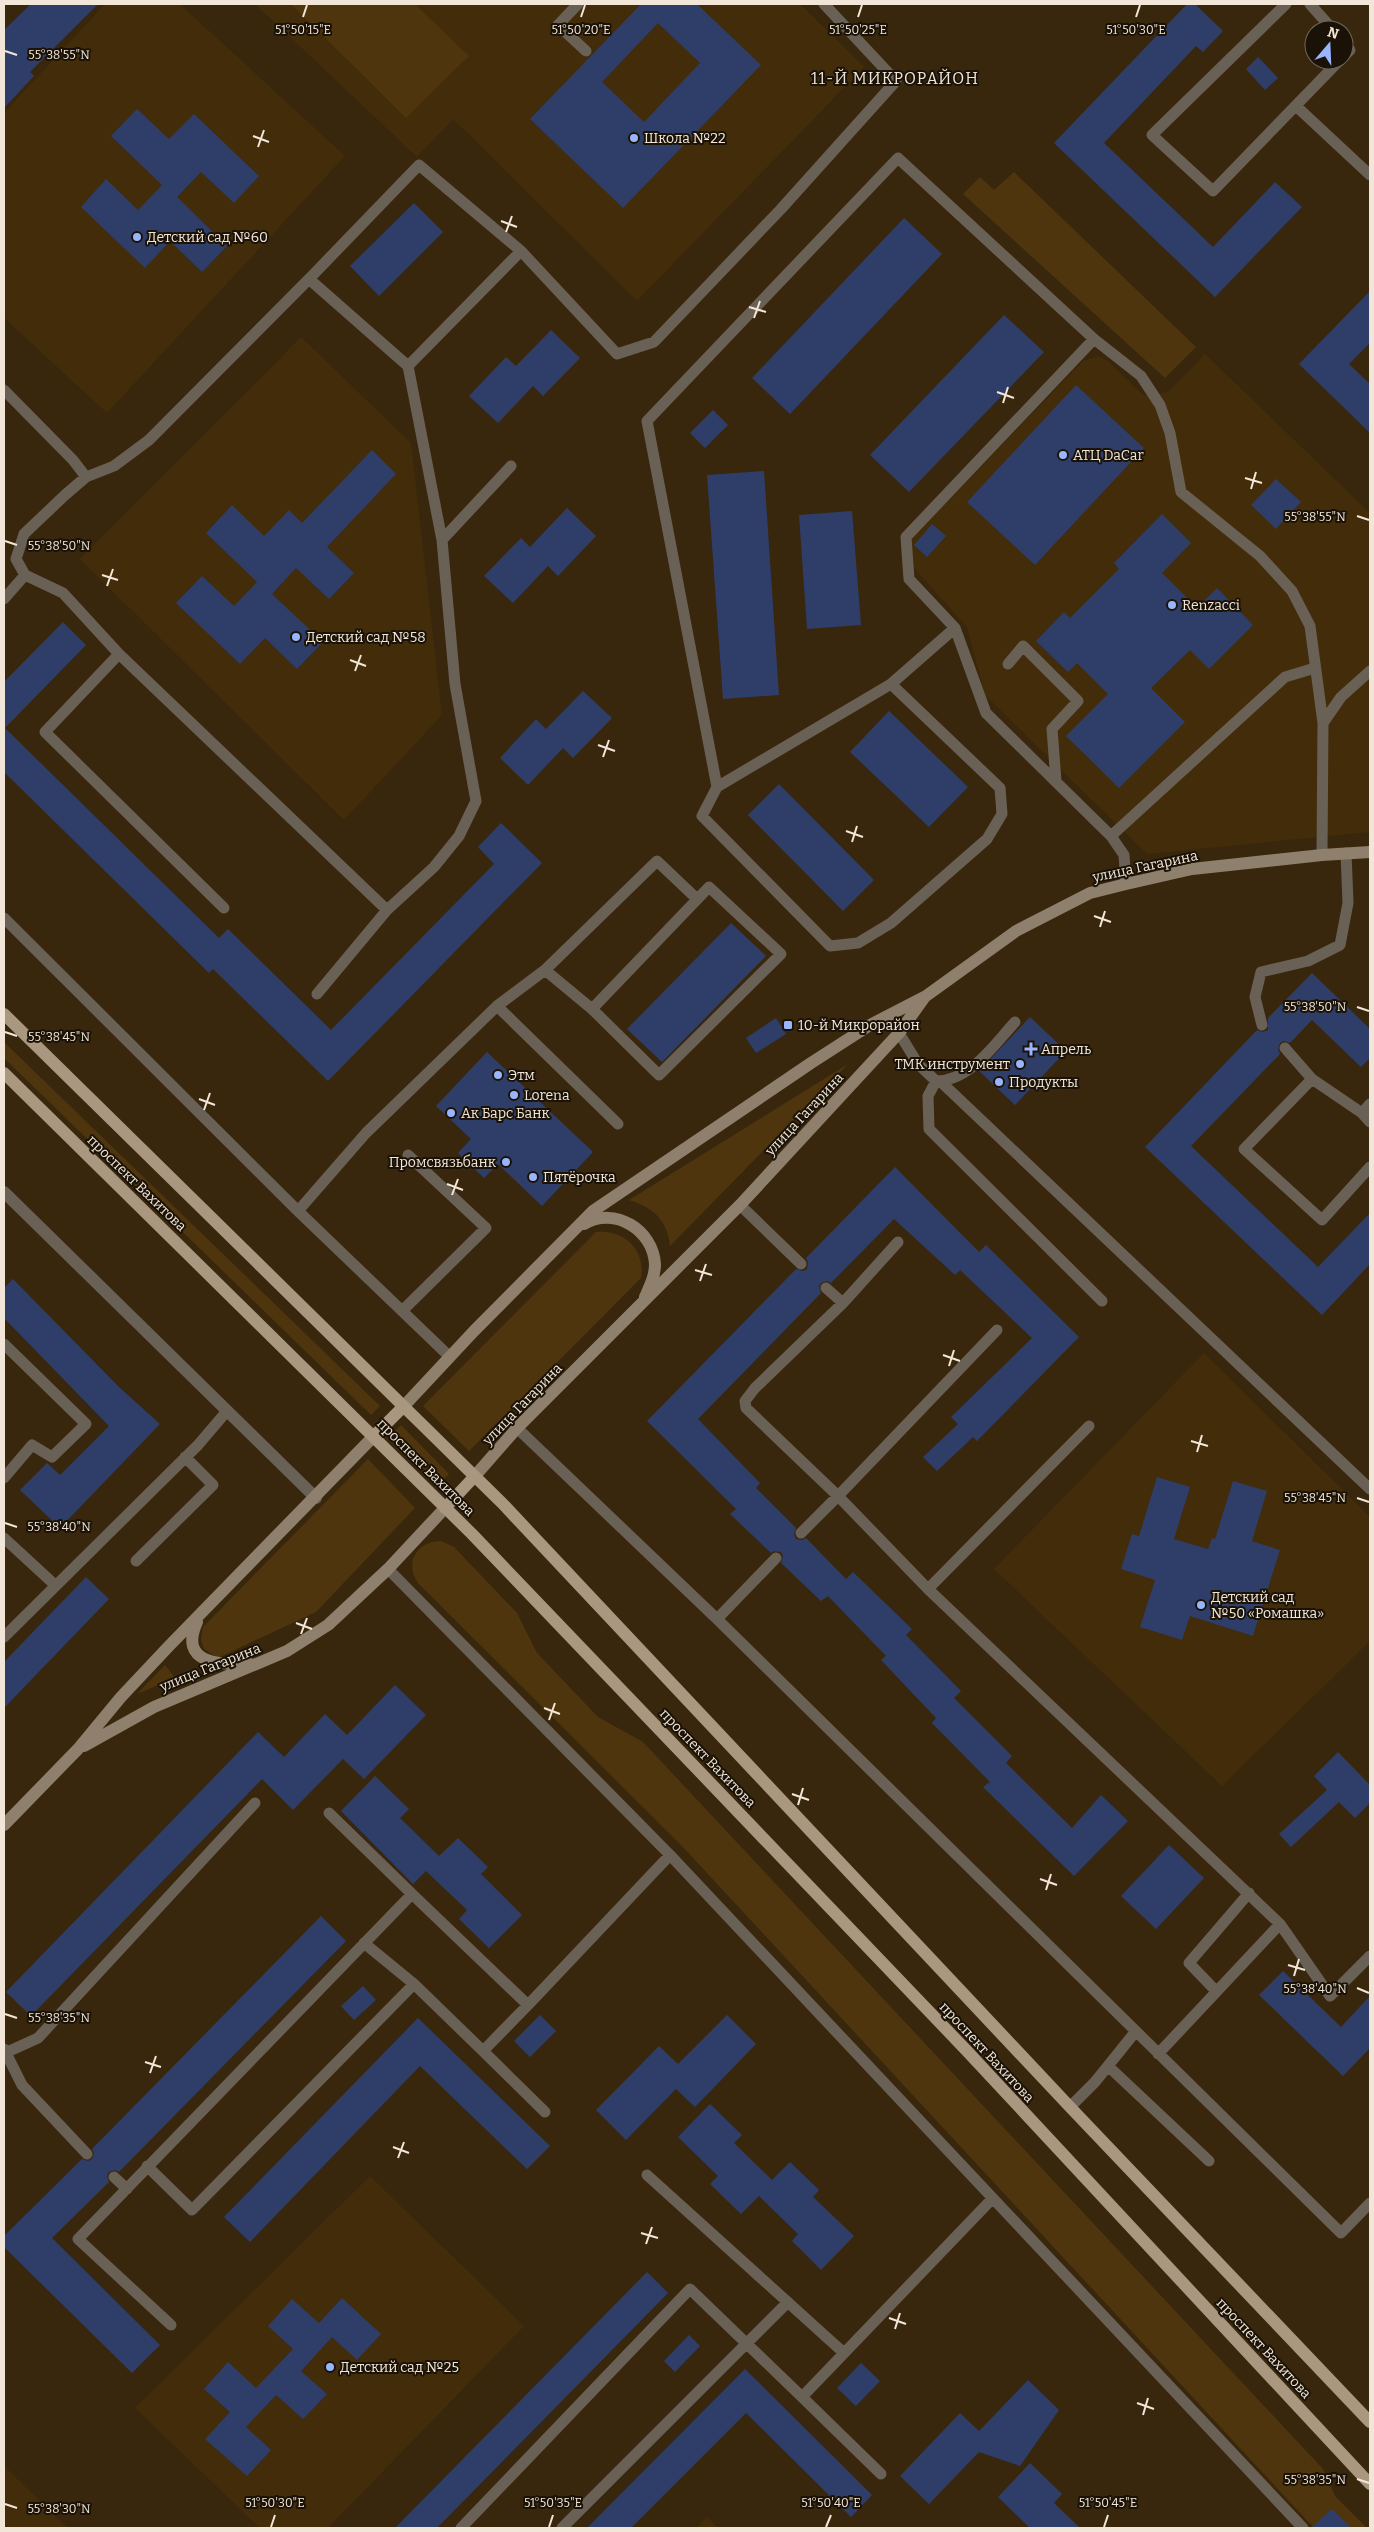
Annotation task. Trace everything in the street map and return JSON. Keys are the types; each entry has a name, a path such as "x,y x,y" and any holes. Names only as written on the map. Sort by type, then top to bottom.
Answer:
{"main road":[{"name":"улица Гагарина","path":"4,1825 78,1750 121,1697 201,1613 316,1498 450,1357 593,1212 812,1062 870,1025 926,996 1016,931 1090,892 1192,870 1322,855 1370,852"},
{"name":"улица Гагарина","path":"78,1750 154,1707 287,1651 328,1626 388,1569 517,1428 740,1205 899,1033 926,996"},
{"name":"проспект Вахитова","path":"4,1014 502,1503 1070,2107 1370,2422"},
{"name":"проспект Вахитова","path":"4,1073 445,1508 967,2051 1370,2484"},
{"path":"568,1236 588,1222 605,1217 624,1221 640,1231 651,1247 655,1266 651,1284 641,1305"},
{"path":"201,1613 190,1636 190,1643 194,1652 217,1663 259,1664"}],"street":[{"path":"4,1192 316,1498"}],"lane":[{"path":"578,4 558,25 586,51"},
{"path":"386,910 119,654 63,593 26,575 16,558 24,534 86,477 114,466 149,440 419,165 520,251 617,354 654,342 782,210 896,81 824,4"},
{"path":"1286,4 1152,135 1213,191 1330,70"},
{"path":"1310,4 1324,20"},
{"path":"1296,106 1370,175"},
{"path":"717,786 647,422 898,158 1094,339 1141,376 1160,405 1170,433 1181,492 1260,556 1292,591 1310,626 1323,723 1322,855"},
{"path":"408,366 520,251"},
{"path":"309,278 408,366 442,540 455,684 476,800 459,836 434,868 386,910 317,994"},
{"path":"1094,339 906,537 909,578 955,628 986,713 1111,836 1124,855 1126,884"},
{"path":"4,390 73,460 86,477"},
{"path":"442,540 511,466"},
{"path":"4,599 26,575"},
{"path":"890,684 1000,788 1002,814 987,839 891,923 858,943 830,946 702,816 717,786 890,684 955,628"},
{"path":"1008,664 1023,646 1078,701 1052,730 1056,781"},
{"path":"119,654 45,732 224,908"},
{"path":"1111,836 1124,827 1285,677 1315,668"},
{"path":"1323,723 1341,697 1370,671"},
{"path":"1262,1025 1255,996 1261,972 1308,961 1340,945 1348,903 1346,853"},
{"path":"298,1211 366,1133 497,1006 545,970 657,861 697,899"},
{"path":"545,970 592,1009 659,1075 781,954 709,887 592,1009"},
{"path":"4,918 298,1211 450,1357"},
{"path":"497,1006 618,1124"},
{"path":"938,1081 950,1080 971,1069 1015,1022"},
{"path":"899,1033 918,1064 1370,1489"},
{"path":"1285,1048 1312,1079 1366,1109 1370,1122"},
{"path":"1312,1079 1244,1149 1322,1220 1370,1166"},
{"path":"938,1081 928,1096 928,1129 1102,1301"},
{"path":"403,1310 486,1228 408,1155"},
{"path":"740,1205 801,1264"},
{"path":"898,1242 843,1303 755,1388 745,1401 746,1408 838,1496 928,1589 1280,1924 1330,1996 1370,1956"},
{"path":"826,1288 843,1303"},
{"path":"800,1533 838,1496 997,1330"},
{"path":"4,1344 86,1424 52,1457 32,1446 4,1478"},
{"path":"4,1636 186,1457 227,1411"},
{"path":"928,1589 1089,1426"},
{"path":"517,1428 717,1619 1341,2233 1370,2203"},
{"path":"136,1561 213,1485 186,1457"},
{"path":"4,1538 55,1585"},
{"path":"717,1619 776,1558"},
{"path":"388,1569 670,1855 992,2199 1304,2528"},
{"path":"87,2154 22,2085 5,2051 38,2038 255,1803"},
{"path":"329,1813 528,2005"},
{"path":"483,2051 670,1855"},
{"path":"1216,1991 1189,1962 1249,1893"},
{"path":"171,2326 78,2239 412,1894"},
{"path":"1158,2054 1280,1924"},
{"path":"364,1943 414,1984 545,2112"},
{"path":"147,2166 192,2210 414,1984"},
{"path":"1070,2107 1108,2066 1136,2031"},
{"path":"1108,2066 1209,2161"},
{"path":"647,2175 844,2353"},
{"path":"114,2178 127,2189"},
{"path":"802,2397 992,2199"},
{"path":"464,2527 690,2289 881,2474"},
{"path":"562,2528 788,2302"}],"shaded area":[{"name":"Детский сад №60","path":"105,4 180,4 345,156 107,413 4,318 4,113"},
{"name":"Школа №22","path":"255,4 800,4 864,67 637,301 453,119 417,157"},
{"path":"291,4 415,4 469,56 406,118"},
{"path":"1014,172 1196,347 1165,378 963,194 980,177 994,190"},
{"name":"Детский сад №58","path":"301,337 411,443 442,715 344,820 80,559"},
{"path":"1205,354 1370,513 1370,832 1147,854 985,695 967,627 913,567 910,540 1083,361 1098,356 1108,361 1143,395 1168,392"},
{"path":"4,1042 380,1406 371,1415 4,1058"},
{"path":"848,1064 670,1246 666,1229 658,1216 638,1203 629,1200"},
{"path":"596,1232 615,1234 630,1243 640,1258 641,1278 469,1451 423,1406"},
{"name":"Детский сад №50 «Ромашка»","path":"1204,1353 1370,1517 1370,1641 1222,1786 994,1569"},
{"path":"401,1425 449,1474 439,1484 391,1435"},
{"path":"368,1459 415,1508 316,1612 218,1658 204,1649 201,1640 203,1627"},
{"path":"441,1541 454,1547 517,1613 537,1653 598,1717 643,1742 1323,2469 1335,2496 1367,2528 1314,2528 682,1846 418,1583 412,1568 415,1554 425,1545"},
{"path":"165,1665 175,1678 137,1694"},
{"name":"Детский сад №25","path":"370,2176 524,2326 328,2528 260,2528 135,2408"},
{"path":"4,2466 68,2528 4,2528"},
{"path":"707,2517 718,2528 697,2528"}],"building":[{"path":"31,4 98,4 30,72 34,76 4,108 4,30"},
{"path":"641,4 697,4 761,65 623,208 530,119","holes":["658,23 700,63 644,122 602,82"]},
{"path":"1187,4 1195,4 1223,31 1203,52 1196,46 1104,143 1213,247 1275,182 1302,207 1215,297 1054,143"},
{"path":"1258,57 1278,78 1265,90 1246,69"},
{"path":"137,109 169,139 194,114 259,176 234,203 201,172 177,197 227,246 202,272 170,241 145,268 81,207 106,179 138,210 162,185 111,136"},
{"path":"414,203 443,232 379,296 350,266"},
{"path":"904,218 942,254 790,414 752,378"},
{"path":"1370,291 1370,343 1349,364 1370,384 1370,433 1299,364"},
{"path":"1004,315 1044,352 909,492 870,455"},
{"path":"551,330 580,358 543,396 533,386 498,423 469,396 506,357 516,366"},
{"path":"1076,385 1144,448 1035,565 967,502"},
{"path":"713,410 728,425 705,448 690,433"},
{"path":"372,450 396,474 327,547 354,573 329,599 296,568 272,594 323,642 297,669 265,638 240,664 176,603 202,576 234,606 257,582 206,533 232,505 264,536 289,510 302,523"},
{"path":"764,471 779,695 723,699 707,475"},
{"path":"1276,479 1301,502 1276,529 1251,505"},
{"path":"567,508 596,536 558,576 548,566 513,603 484,576 521,538 530,547"},
{"path":"852,511 861,625 807,629 799,515"},
{"path":"1162,514 1191,543 1162,573 1197,608 1217,588 1253,625 1209,669 1190,650 1151,688 1185,722 1119,788 1066,736 1108,694 1077,663 1068,672 1036,641 1064,612 1070,618 1119,569 1114,563"},
{"path":"932,524 946,536 927,557 914,545"},
{"path":"63,622 86,645 5,728 219,938 228,929 331,1030 494,864 478,847 501,823 542,863 328,1081 213,969 209,973 4,772 4,682"},
{"path":"583,691 612,718 573,758 563,748 528,785 500,758 536,719 546,729"},
{"path":"889,711 968,787 929,827 850,752"},
{"path":"779,784 874,880 843,911 748,815"},
{"path":"731,923 766,956 662,1062 627,1029"},
{"path":"1312,973 1370,1029 1370,1058 1361,1067 1312,1020 1290,1043 1284,1041 1280,1043 1278,1049 1280,1054 1191,1146 1318,1267 1370,1213 1370,1264 1322,1315 1145,1147 1257,1030 1263,1032 1268,1030 1268,1018"},
{"name":"ТМК инструмент","path":"1030,1017 1066,1051 1015,1105 979,1071"},
{"path":"776,1018 786,1034 756,1053 746,1038"},
{"path":"487,1052 593,1152 542,1206 498,1164 484,1178 458,1153 471,1139 436,1106"},
{"path":"895,1167 979,1252 986,1245 1079,1337 977,1441 973,1437 937,1471 923,1457 958,1424 951,1417 1032,1338 960,1270 955,1275 894,1219 831,1283 827,1281 821,1283 819,1287 821,1293 698,1419 760,1483 756,1488 796,1528 794,1534 796,1539 802,1540 806,1538 846,1579 853,1572 912,1629 906,1635 961,1691 954,1698 1012,1756 1006,1763 1072,1828 1101,1795 1128,1821 1074,1876 983,1787 990,1782 932,1723 936,1718 881,1660 886,1656 828,1596 821,1601 781,1563 783,1556 781,1552 774,1551 771,1553 730,1514 736,1509 647,1421 796,1269 803,1271 807,1269 808,1262 806,1258"},
{"path":"13,1279 119,1387 160,1424 60,1528 20,1490 47,1463 60,1475 109,1426 4,1318 4,1288"},
{"path":"1157,1477 1190,1487 1174,1539 1208,1549 1212,1538 1215,1539 1233,1481 1267,1491 1252,1541 1280,1550 1253,1636 1190,1616 1182,1640 1140,1627 1155,1580 1121,1569 1132,1534 1139,1536"},
{"path":"86,1577 109,1599 4,1708 4,1662"},
{"path":"395,1685 426,1715 364,1779 343,1759 293,1810 262,1779 31,2016 6,1992 258,1732 284,1757 325,1714 347,1735"},
{"path":"1338,1752 1370,1785 1370,1803 1355,1818 1339,1802 1291,1847 1279,1834 1327,1790 1314,1776"},
{"path":"375,1776 409,1809 400,1818 439,1856 458,1838 488,1867 481,1874 522,1915 489,1948 459,1919 467,1910 426,1871 413,1884 341,1811"},
{"path":"1169,1845 1204,1878 1156,1929 1121,1896"},
{"path":"321,1916 346,1941 119,2172 115,2170 109,2172 107,2176 109,2182 52,2238 160,2345 132,2373 4,2247 4,2236 82,2159 88,2161 92,2159 94,2153 92,2149"},
{"path":"1283,1971 1341,2027 1370,1996 1370,2048 1343,2076 1259,1995"},
{"path":"363,1986 376,2000 354,2020 341,2006"},
{"path":"540,2015 556,2031 530,2057 514,2041"},
{"path":"727,2015 756,2044 695,2107 676,2089 626,2140 596,2110 659,2046 678,2064"},
{"path":"418,2018 550,2146 527,2169 420,2066 250,2242 224,2217"},
{"path":"710,2104 742,2135 734,2143 772,2180 790,2162 819,2190 813,2197 854,2236 821,2270 792,2241 798,2234 759,2196 741,2214 710,2184 718,2176 678,2137"},
{"path":"647,2272 668,2293 437,2528 395,2528"},
{"path":"342,2298 381,2334 357,2360 332,2337 301,2371 327,2394 303,2419 276,2395 246,2427 271,2450 247,2476 205,2439 230,2412 204,2389 228,2362 256,2388 293,2349 268,2326 292,2299 319,2323"},
{"path":"689,2335 700,2346 675,2372 664,2361"},
{"path":"861,2363 880,2381 856,2406 837,2388"},
{"path":"745,2369 872,2495 851,2517 746,2413 631,2528 587,2528"},
{"path":"1028,2380 1059,2410 1020,2466 979,2452 929,2504 900,2476 960,2413 979,2431"},
{"path":"1030,2463 1062,2494 1054,2503 1080,2528 1030,2528 998,2497"},
{"path":"1332,2509 1351,2528 1311,2528"}],"place":[{"name":"Школа №22","path":"634,138"},
{"name":"Детский сад №60","path":"137,237"},
{"name":"АТЦ DaСar","path":"1063,455"},
{"name":"Renzacci","path":"1172,605"},
{"name":"Детский сад №58","path":"296,637"},
{"name":"10-й Микрорайон","path":"788,1025"},
{"name":"Апрель","path":"1031,1049"},
{"name":"ТМК инструмент","path":"1020,1064"},
{"name":"Этм","path":"498,1075"},
{"name":"Продукты","path":"999,1082"},
{"name":"Lorena","path":"514,1095"},
{"name":"Ак Барс Банк","path":"451,1113"},
{"name":"Промсвязьбанк","path":"506,1162"},
{"name":"Пятёрочка","path":"533,1177"},
{"name":"Детский сад №50 «Ромашка»","path":"1201,1605"},
{"name":"Детский сад №25","path":"330,2367"}],"district":[{"name":"11-Й МИКРОРАЙОН","path":"895,78"}]}
